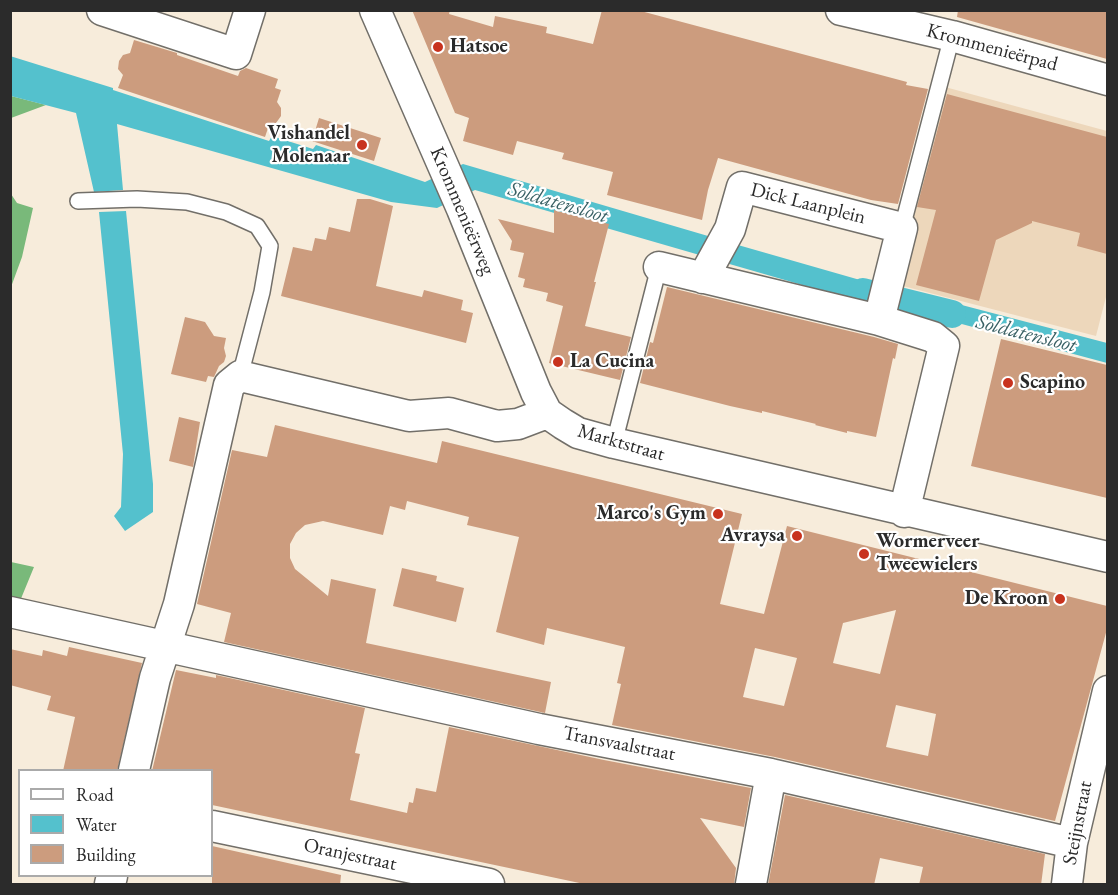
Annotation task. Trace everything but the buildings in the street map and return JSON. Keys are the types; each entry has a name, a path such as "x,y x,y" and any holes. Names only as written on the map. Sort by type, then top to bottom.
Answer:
{"street":[{"path":"102,10 236,54 250,10"},
{"name":"Krommenieërweg","path":"375,10 462,209 536,392 547,413"},
{"name":"Krommenieërpad","path":"841,10 952,36 1107,80"},
{"name":"Dick Laanplein","path":"708,270 730,229 742,187 902,228"},
{"path":"884,301 902,228"},
{"path":"659,267 708,270 884,301 944,346 904,512"},
{"path":"134,769 155,678 179,604 229,385 240,376 409,416 448,413 497,426 519,424 547,413"},
{"name":"Marktstraat","path":"547,413 578,434 904,512 1107,557"},
{"name":"Transvaalstraat","path":"10,612 539,729 771,774 1072,843"},
{"name":"Steijnstraat","path":"1067,885 1072,843 1107,691"},
{"path":"751,885 771,774"},
{"name":"Oranjestraat","path":"213,826 489,885"}],"lane":[{"path":"902,228 952,36"},
{"path":"78,201 137,199 187,202 226,213 257,226 270,246 262,292 240,376"},
{"path":"614,443 659,267"}],"shaded area":[{"path":"945,87 1107,131 1107,293 1096,336 903,286 915,203"}],"green space":[{"path":"11,96 46,105 11,118"},
{"path":"11,194 17,203 33,208 22,257 11,287"},
{"path":"11,562 34,567 20,601 11,599"}],"water":[{"path":"10,56 269,141 272,136 313,149 316,145 425,182 463,164 708,236 703,256 475,190 437,208 391,202 117,124 123,190 94,192 76,113 11,96"},
{"path":"126,211 153,484 153,512 125,531 114,516 121,507 123,454 99,212"},
{"path":"738,245 874,284 868,304 726,263"},
{"path":"912,292 1107,343 1107,363 917,312"}],"waterway":[{"name":"Soldatensloot","path":"863,292 952,314"}],"place":[{"name":"Hatsoe","path":"438,47"},
{"name":"Vishandel Molenaar","path":"362,145"},
{"name":"La Cucina","path":"558,362"},
{"name":"Scapino","path":"1008,383"},
{"name":"Marco's Gym","path":"718,514"},
{"name":"Avraysa","path":"797,536"},
{"name":"Wormerveer Tweewielers","path":"864,554"},
{"name":"De Kroon","path":"1060,599"}]}
